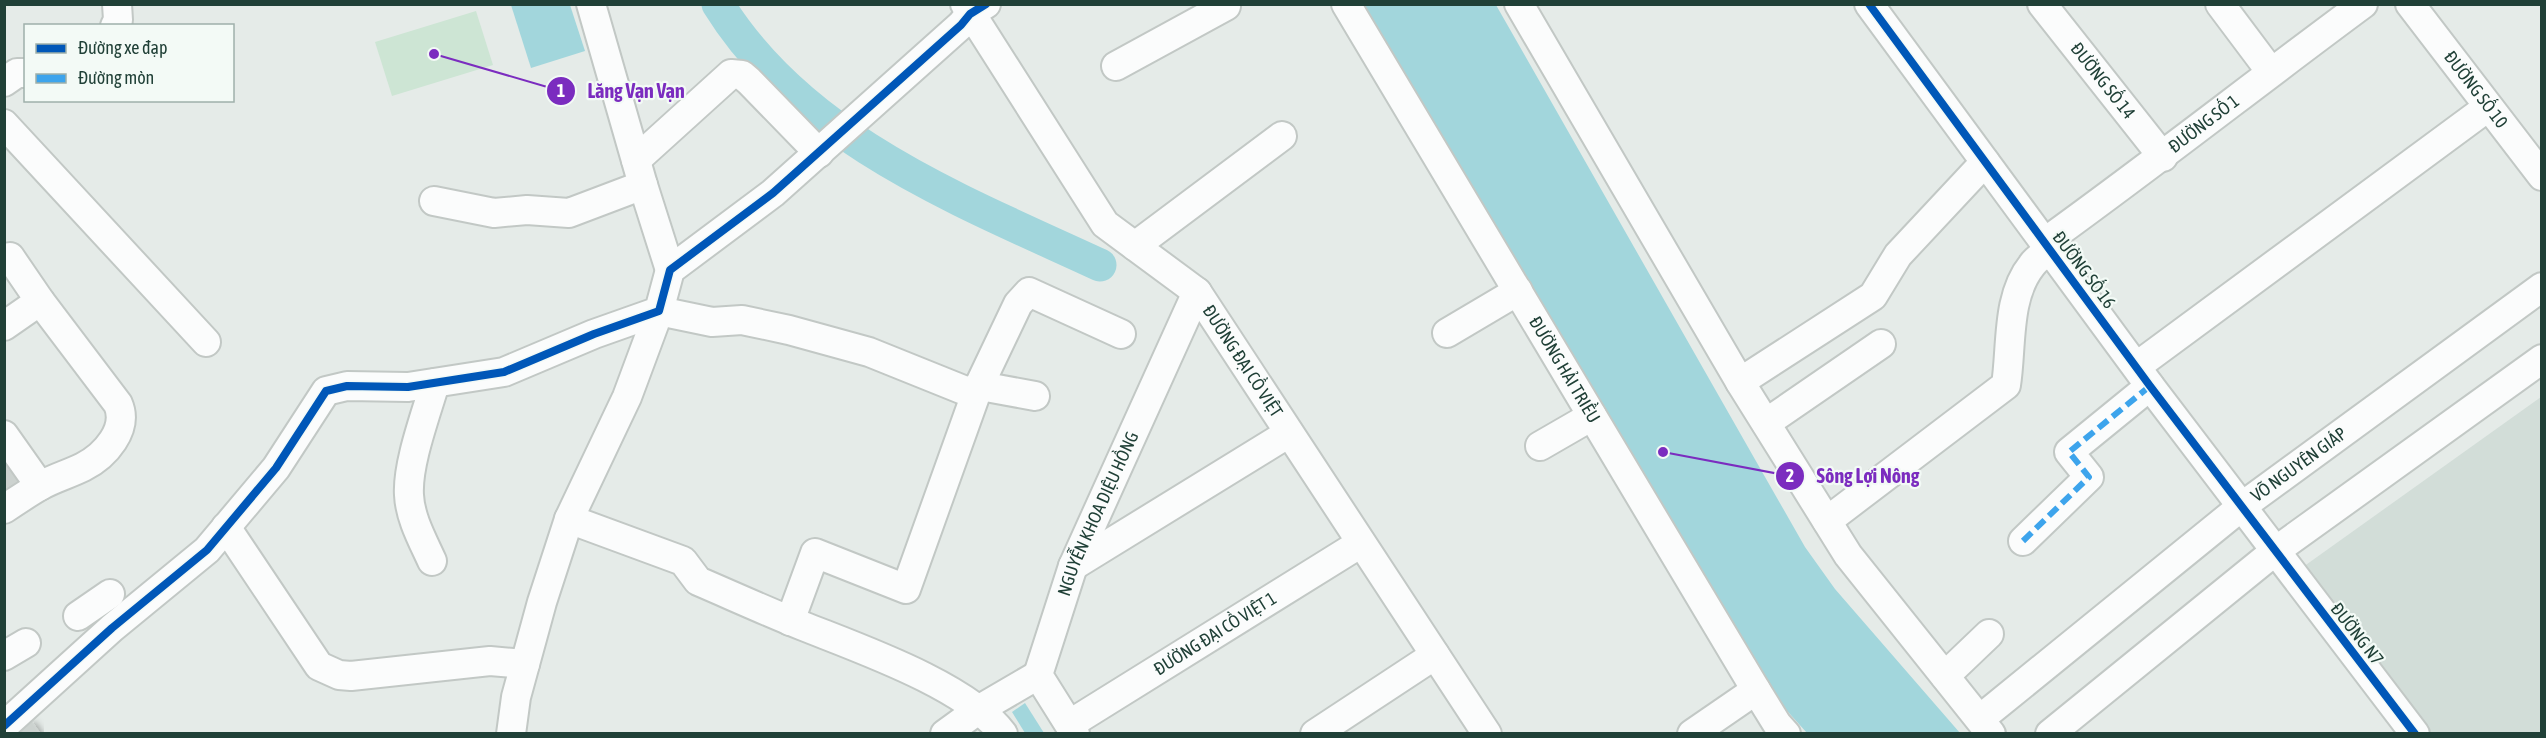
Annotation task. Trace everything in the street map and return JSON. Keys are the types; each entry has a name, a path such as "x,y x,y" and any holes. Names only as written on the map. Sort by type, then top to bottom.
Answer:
{"street":[{"path":"116,24 117,4"},
{"path":"511,734 516,697 542,602 570,519 627,397 659,311 670,270 591,4"},
{"path":"1116,66 1225,4"},
{"name":"ĐƯỜNG HẢI TRIỀU","path":"1346,4 1756,690 1777,724 1786,734"},
{"path":"1519,4 1740,382 1848,555 1985,726"},
{"name":"ĐƯỜNG SỐ 16","path":"1869,4 2274,552"},
{"name":"ĐƯỜNG SỐ 14","path":"2042,4 2163,157"},
{"path":"2220,4 2271,72"},
{"name":"ĐƯỜNG SỐ 1","path":"1827,521 2006,385 2010,360 2012,314 2021,284 2032,264 2047,246 2271,72 2363,4"},
{"name":"ĐƯỜNG SỐ 10","path":"2410,4 2541,176"},
{"path":"670,270 773,194 850,123 962,26 974,8"},
{"name":"ĐƯỜNG ĐẠI CỒ VIỆT","path":"974,8 1105,224 1197,292 1487,734"},
{"path":"4,82 17,73 24,73"},
{"path":"434,201 494,213 527,210 569,213 640,173 731,74 742,75 824,148"},
{"path":"2023,541 2089,477 2068,452 2143,376 2488,107"},
{"path":"4,124 206,342"},
{"path":"1135,246 1282,136"},
{"path":"1740,382 1873,296 1898,255 1985,162"},
{"path":"4,509 40,486 94,460 113,441 120,429 122,413 118,404 40,301 10,257"},
{"name":"VÕ NGUYÊN GIÁP","path":"1985,726 2241,507 2541,287"},
{"path":"1447,333 1518,291"},
{"path":"790,621 815,553 906,589 978,388 1018,304 1029,292 1121,334"},
{"name":"NGUYỄN KHOA DIỆU HỒNG","path":"1038,675 1073,566 1197,292"},
{"path":"4,326 40,301"},
{"path":"4,726 112,628 207,550 276,468 326,392 347,386 408,387 504,372 594,334 659,311 712,322 742,320 789,330 869,352 966,391 986,387 1035,396"},
{"path":"1766,423 1881,344"},
{"path":"2050,734 2274,552 2541,359"},
{"path":"432,561 414,517 409,497 410,477 435,382"},
{"path":"1540,446 1592,416"},
{"path":"1073,566 1289,433"},
{"path":"4,435 40,486"},
{"path":"570,519 683,561 698,581 872,654 952,691 978,710 1003,734"},
{"path":"226,527 319,666 339,675 351,676 490,661 525,664"},
{"name":"ĐƯỜNG ĐẠI CỒ VIỆT 1","path":"1072,729 1362,543"},
{"name":"ĐƯỜNG N7","path":"2274,552 2415,734"},
{"path":"93,606 112,628"},
{"path":"1945,676 1989,634"},
{"path":"1315,734 1435,655"},
{"path":"945,734 978,710 1038,675 1072,729"},
{"path":"1692,734 1756,690"}],"shaded area":[{"path":"2541,397 2541,733 2420,733 2296,572"}],"green space":[{"path":"476,11 493,65 392,96 375,42"}],"water":[{"path":"511,5 570,5 585,51 531,68"},
{"path":"1359,5 1496,5 1805,547 1835,589 1960,733 1807,733 1753,673"},
{"path":"1025,703 1044,733 1025,733 1012,712"}],"building":[{"path":"22,454 33,472 4,490 4,464"},
{"path":"29,718 40,734 6,734"}],"waterway":[{"path":"718,4 753,52 794,93 839,129 889,162 941,190 1100,265"}],"marked path":[{"path":"2023,541 2089,477 2069,452 2150,386"}],"cycle path":[{"path":"4,726 112,628 207,550 276,468 326,391 347,386 408,387 504,372 594,334 659,311 670,270 773,193 961,25 970,14 986,4"},
{"path":"1869,4 2150,386 2415,734"}],"place":[{"name":"Lăng Vạn Vạn","path":"434,54"},
{"name":"Sông Lợi Nông","path":"1663,452"}]}
